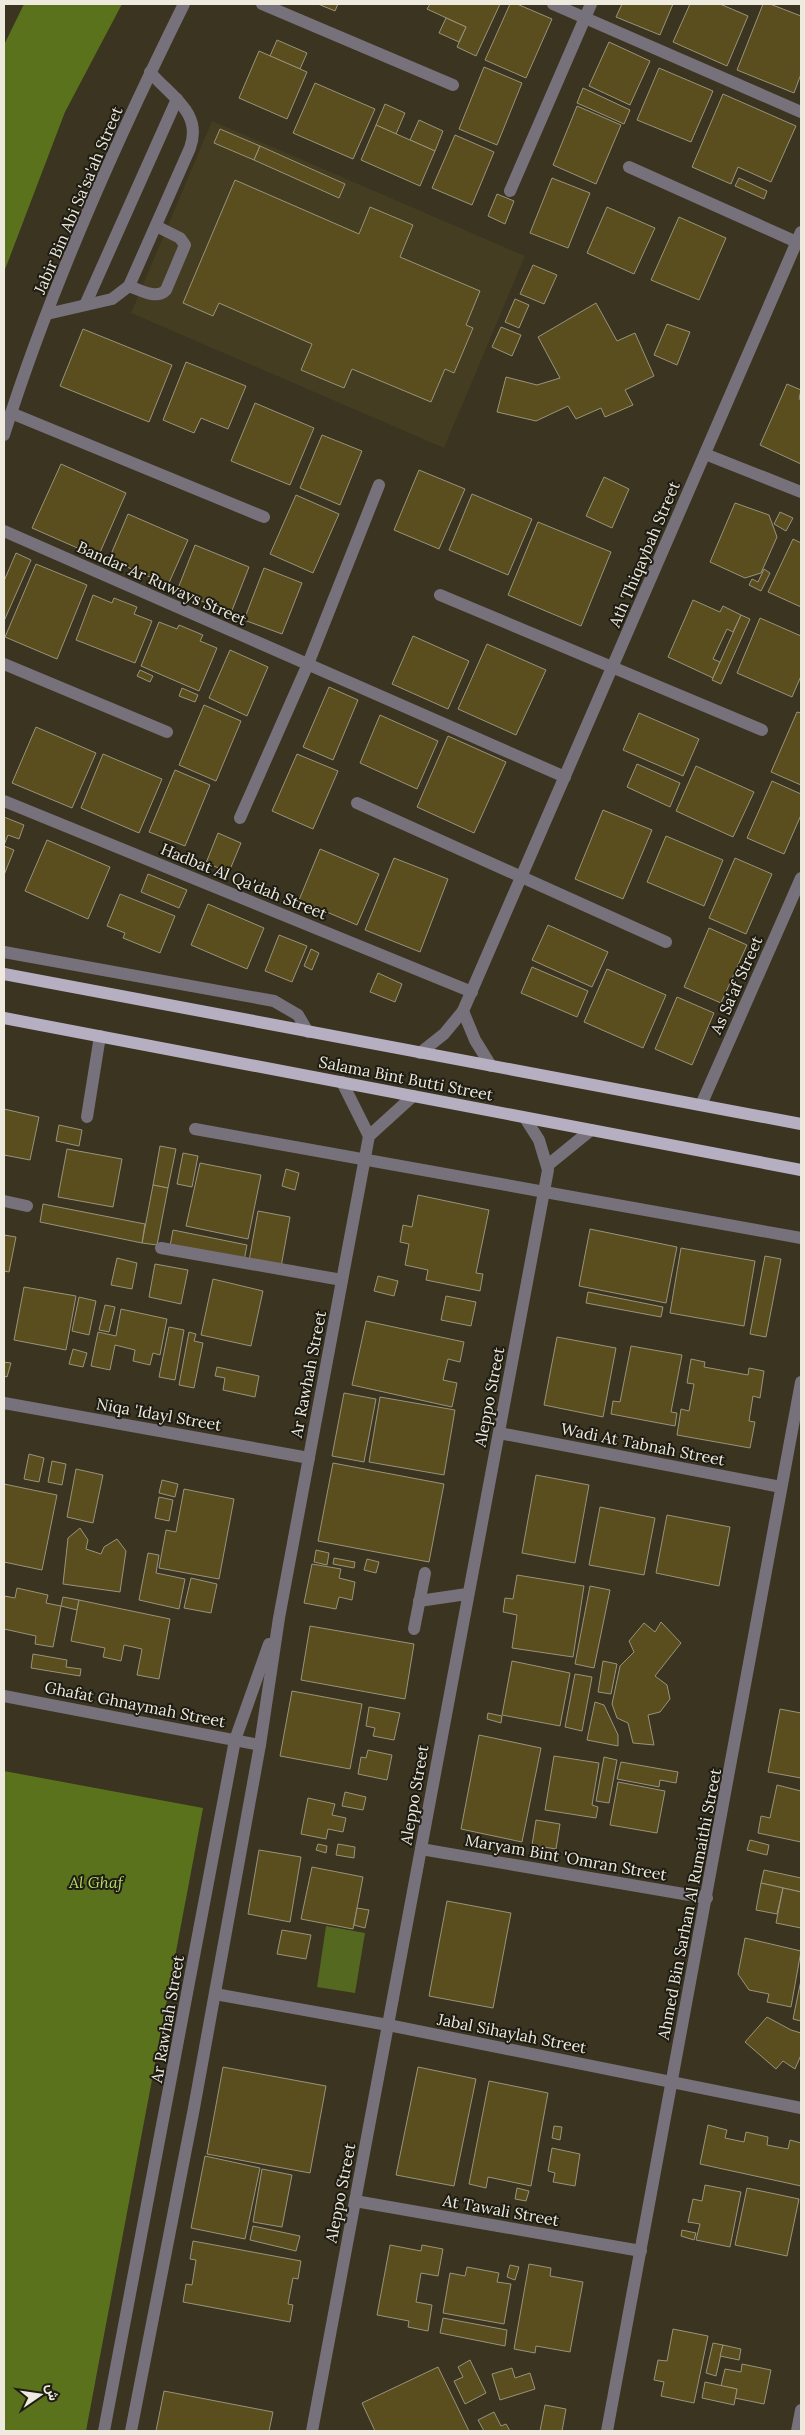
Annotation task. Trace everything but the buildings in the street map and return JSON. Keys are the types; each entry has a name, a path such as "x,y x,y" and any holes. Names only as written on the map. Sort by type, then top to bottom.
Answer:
{"main road":[{"name":"Salama Bint Butti Street","path":"4,974 801,1124"},
{"name":"Salama Bint Butti Street","path":"4,1018 801,1170"}],"street":[{"name":"Jabir Bin Abi Sa'sa'ah Street","path":"4,435 47,314 150,72 184,4"},
{"path":"262,4 452,85"},
{"path":"553,4 801,112"},
{"path":"510,191 591,4"},
{"path":"47,314 86,303 112,299 129,286 193,140 193,123 190,115 150,72"},
{"path":"86,303 177,99"},
{"name":"Ath Thiqaybah Street","path":"420,1053 444,1034 464,1011 800,239 629,167"},
{"path":"129,286 159,295 166,290 170,282 185,245 180,238 156,226"},
{"path":"11,413 264,517"},
{"path":"705,454 801,492"},
{"path":"240,818 308,664 379,485"},
{"name":"Bandar Ar Ruways Street","path":"4,531 565,777"},
{"path":"440,595 762,730"},
{"path":"4,664 167,732"},
{"name":"Hadbat Al Qa'dah Street","path":"4,801 472,992"},
{"path":"357,803 666,942"},
{"name":"As Sa'af Street","path":"701,1106 801,878"},
{"path":"4,952 274,1001 298,1015 308,1032"},
{"path":"464,1011 475,1040 491,1066"},
{"path":"87,1117 100,1036"},
{"path":"342,1082 369,1136 413,1096"},
{"name":"Aleppo Street","path":"312,2431 467,1594 544,1191 548,1165 539,1140 525,1118"},
{"path":"194,1129 801,1238"},
{"path":"548,1165 591,1130"},
{"name":"Ar Rawhah Street","path":"131,2431 215,1994 260,1745 279,1618 369,1136"},
{"path":"4,1201 27,1206"},
{"path":"161,1248 342,1280"},
{"name":"Ahmed Bin Sarhan Al Rumaithi Street","path":"607,2431 770,1560 781,1487 801,1382"},
{"name":"Niqa 'Idayl Street","path":"4,1403 309,1458"},
{"name":"Wadi At Tabnah Street","path":"498,1432 781,1487"},
{"path":"414,1629 425,1573"},
{"path":"419,1601 467,1594"},
{"name":"Ar Rawhah Street","path":"104,2431 235,1740 279,1618"},
{"name":"Ghafat Ghnaymah Street","path":"4,1696 260,1745"},
{"name":"Maryam Bint 'Omran Street","path":"421,1849 706,1898"},
{"name":"Jabal Sihaylah Street","path":"215,1994 388,2025 801,2108"},
{"name":"At Tawali Street","path":"355,2201 641,2251"},
{"path":"797,2431 801,2410"}],"shaded area":[{"path":"212,121 525,256 444,448 131,313"}],"green space":[{"path":"24,4 122,4 65,112 4,272 4,45"},
{"name":"Al Ghaf","path":"4,1771 203,1808 86,2431 4,2431"},
{"path":"326,1926 365,1933 355,1993 317,1987"}]}
